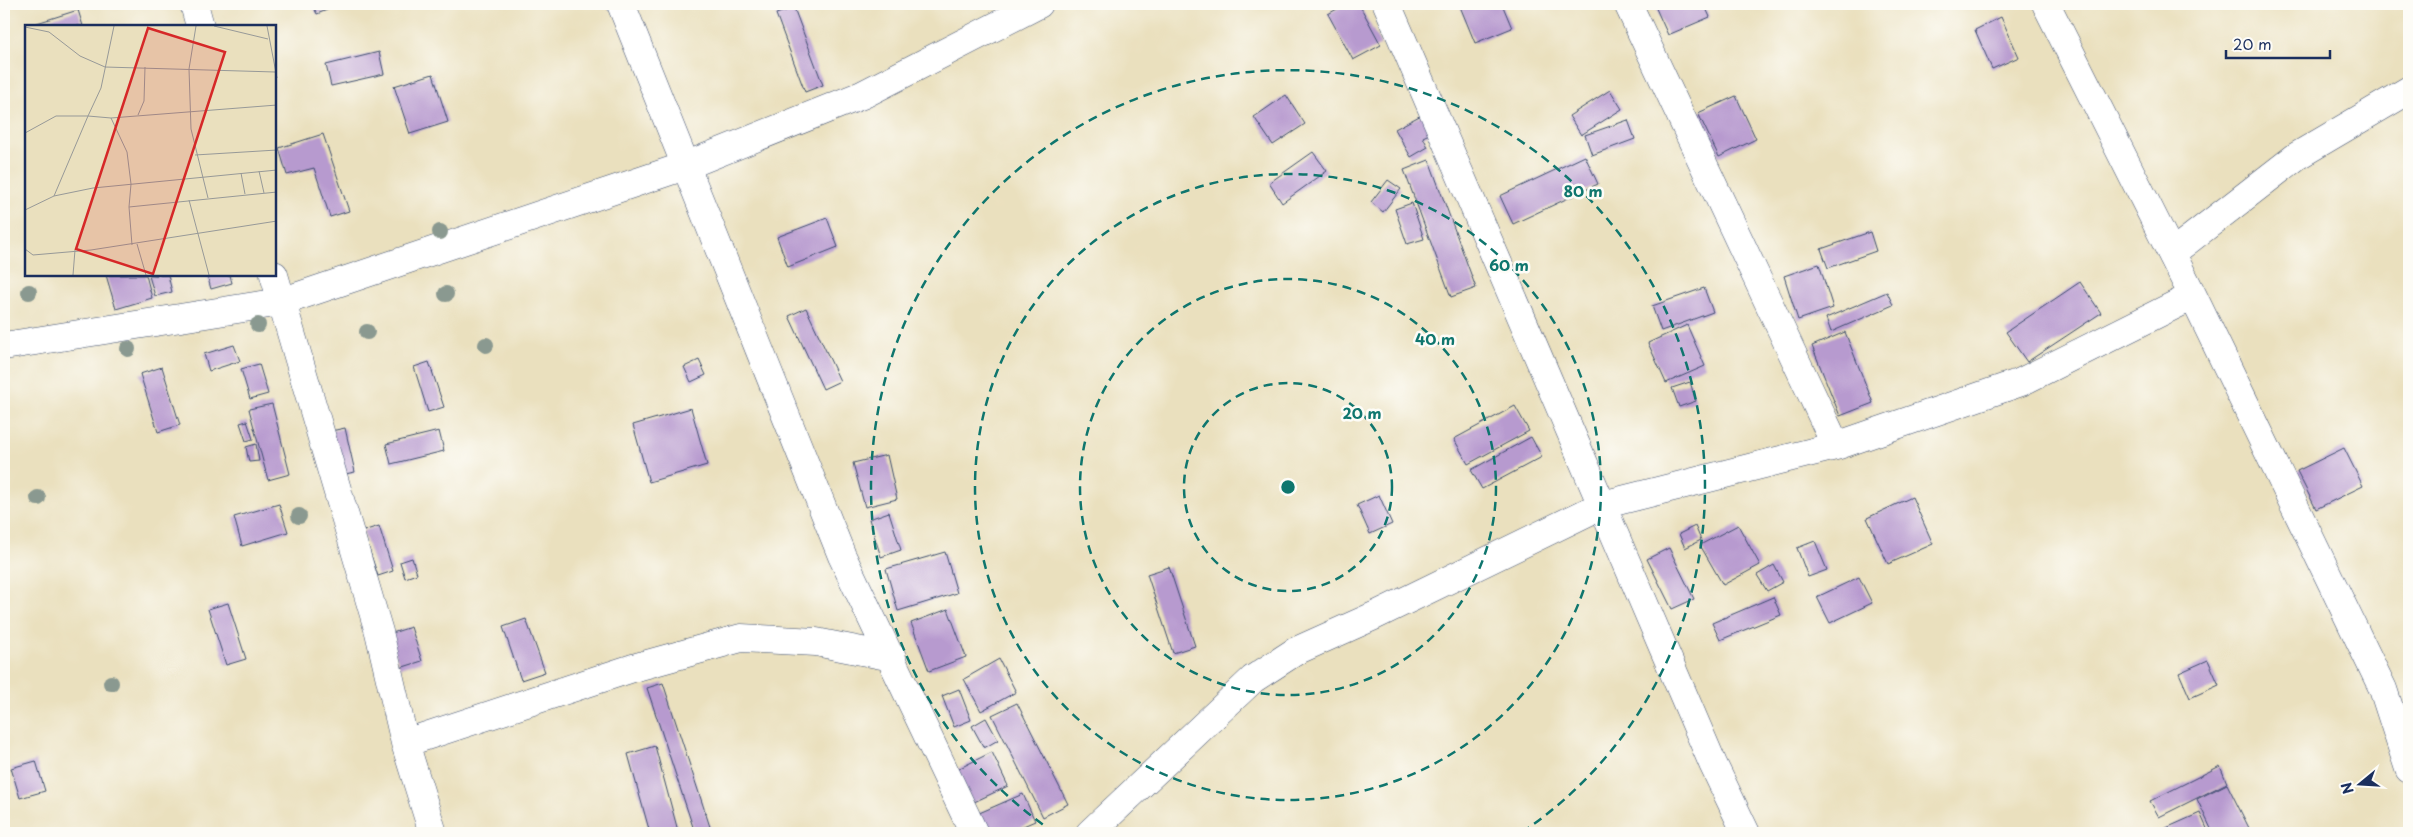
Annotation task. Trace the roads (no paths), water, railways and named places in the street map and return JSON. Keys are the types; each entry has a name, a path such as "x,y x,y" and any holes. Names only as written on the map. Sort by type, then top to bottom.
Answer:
{"street":[{"path":"194,4 200,25"},
{"path":"622,4 842,556 892,657 974,833"},
{"path":"4,346 282,302 685,166 862,95 1039,4"},
{"path":"1387,4 1713,764 1746,833"},
{"path":"1628,4 1836,446"},
{"path":"2046,4 2172,253 2383,689 2409,769"},
{"path":"2172,253 2297,156 2409,90"},
{"path":"274,276 379,632 405,742 433,833"},
{"path":"1090,833 1253,679 1296,650 1374,616 1602,505 1836,446 2021,382 2193,296"},
{"path":"405,742 633,668 741,638 816,642 892,657"}]}
